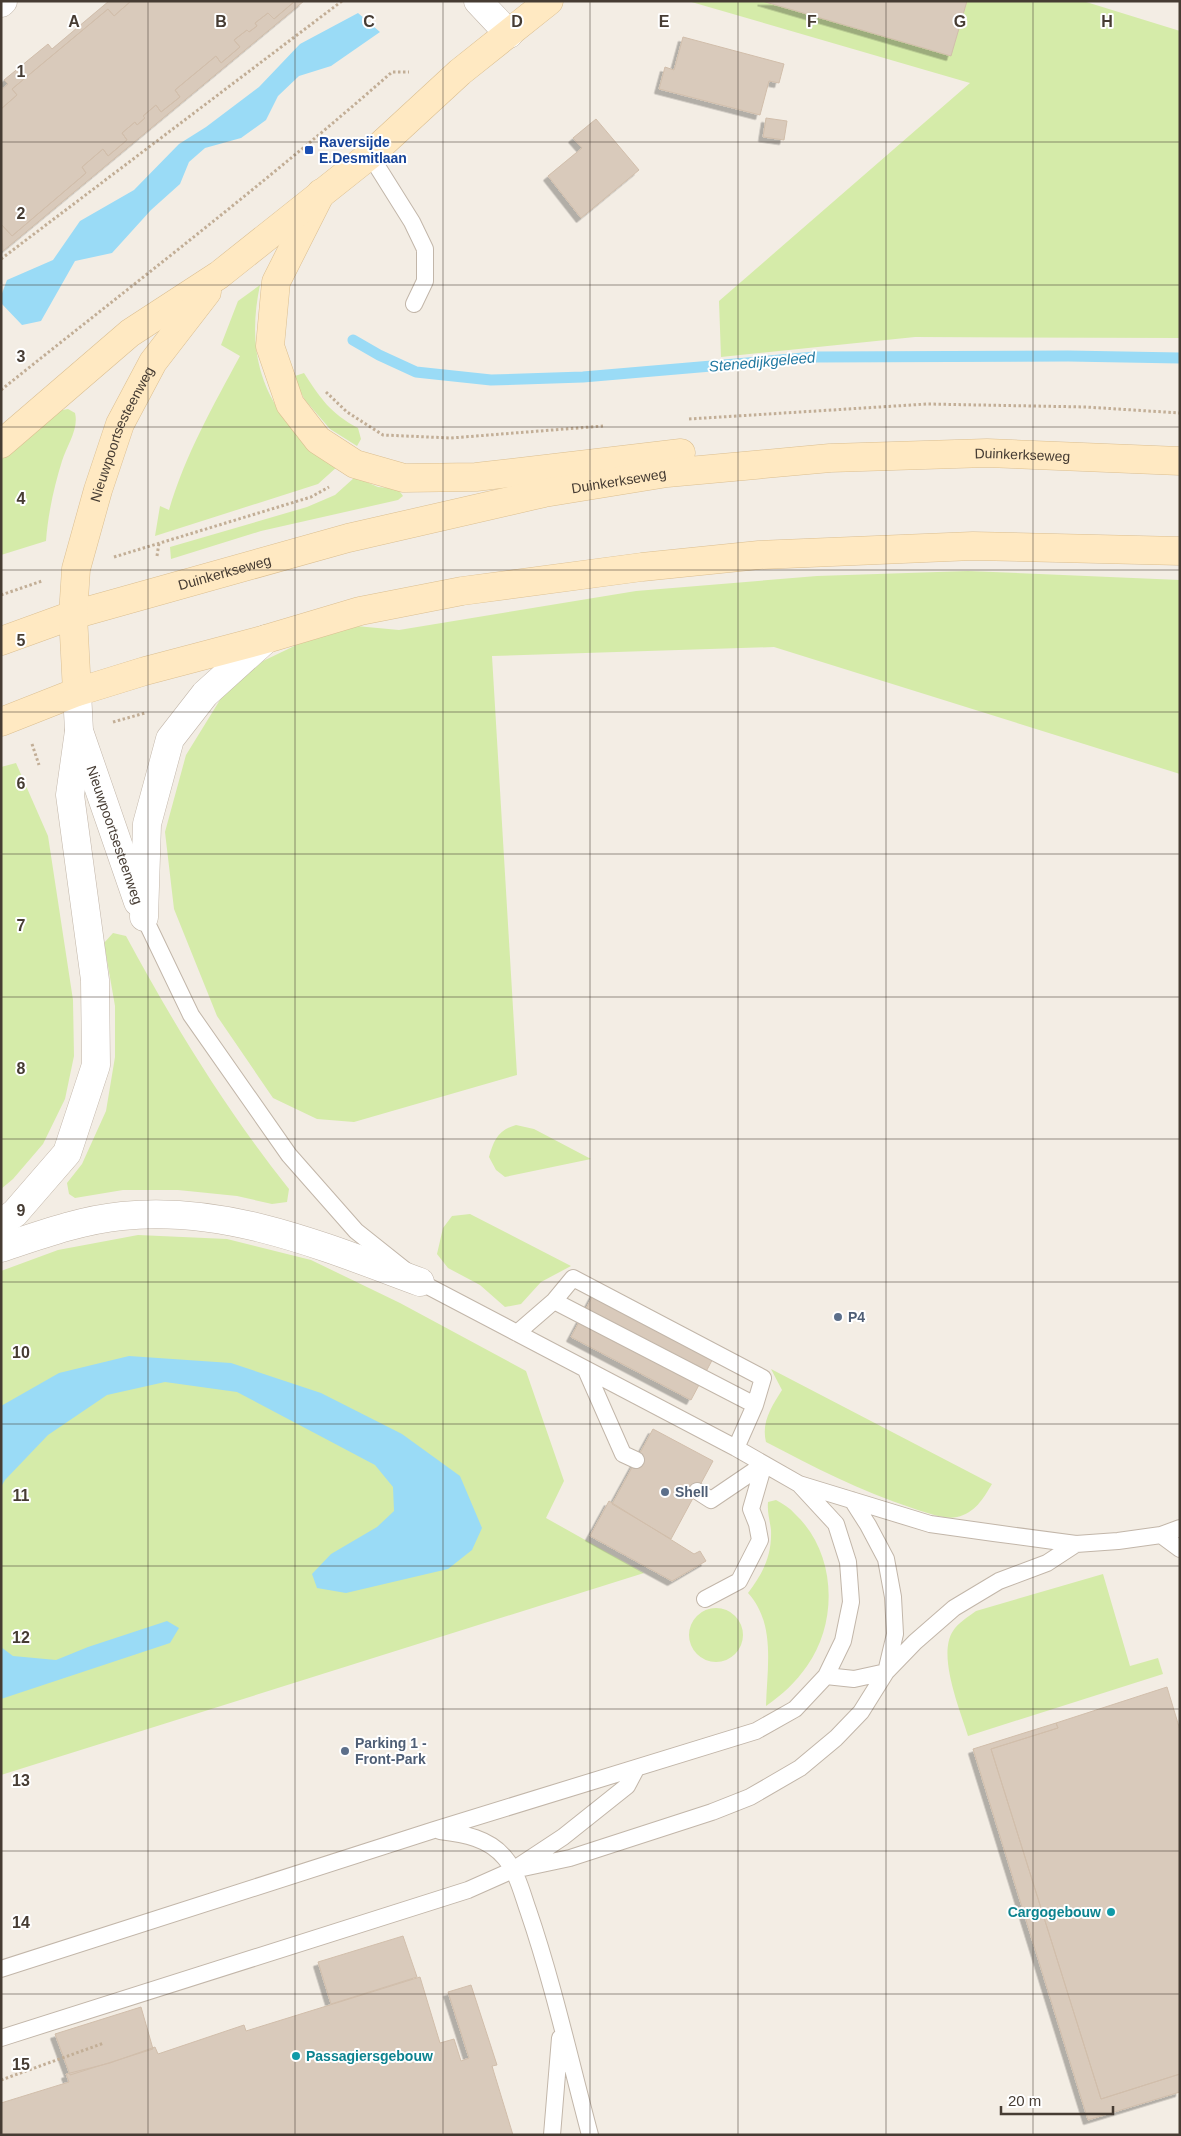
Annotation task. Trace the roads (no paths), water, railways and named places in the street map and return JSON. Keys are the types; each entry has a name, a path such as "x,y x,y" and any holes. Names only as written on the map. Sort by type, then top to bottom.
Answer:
{"main road":[{"name":"Nieuwpoortsesteenweg","path":"1,444 130,333 220,275 370,155 460,72 549,1"},
{"path":"322,193 276,282 270,346 290,404 318,440 355,464 404,478 476,476 691,451 830,458"},
{"name":"Nieuwpoortsesteenweg","path":"77,692 72,615 76,569 98,490 120,424 153,362 220,275"},
{"name":"Duinkerkseweg","path":"72,615 348,538 544,493 667,473 830,458 987,453 1180,461"},
{"path":"1,722 77,692 145,670 266,639 360,611 462,591 642,567 759,554 973,546 1180,552"},
{"path":"1,641 72,615"}],"street":[{"path":"478,1 509,34"},
{"path":"144,917 147,824 170,740 205,694 266,639"},
{"name":"Nieuwpoortsesteenweg","path":"77,692 79,731 144,917"},
{"path":"1,1223 15,1213 67,1153 96,1065 94,980 70,795 79,731"},
{"path":"1,1248 55,1230 122,1216 186,1215 242,1222 308,1240 420,1282"}],"lane":[{"path":"370,155 412,222 425,249 425,281 414,304"},
{"path":"144,917 191,1015 288,1155 356,1231 420,1282 736,1448 800,1484 930,1524 1076,1544 1118,1541 1161,1534 1180,1528"},
{"path":"517,1333 554,1301 573,1278 763,1378 755,1405 736,1448"},
{"path":"554,1301 755,1405"},
{"path":"586,1370 624,1454 636,1460"},
{"path":"697,1491 711,1500 764,1464"},
{"path":"705,1598 739,1581 760,1540 757,1524 751,1509 764,1464"},
{"path":"1,1969 434,1830 756,1731 795,1709 826,1676 843,1641 851,1602 848,1562 836,1524 800,1484"},
{"path":"852,1500 886,1559 893,1597 895,1634 886,1672"},
{"path":"1161,1534 1180,1549"},
{"path":"513,1870 570,1858 712,1812 750,1797 800,1768 836,1738 861,1712 886,1672 954,1608 999,1581 1047,1563 1076,1544"},
{"path":"826,1676 854,1679 886,1672"},
{"path":"1,2038 468,1890 513,1870 563,1837 627,1786 636,1769"},
{"path":"434,1830 466,1834 489,1844 505,1858 513,1870 538,1940 590,2135"},
{"path":"552,2135 561,2025"}],"water":[{"path":"358,13 380,32 331,66 299,76 278,96 266,120 241,138 205,148 189,162 180,184 151,210 112,253 75,261 41,321 22,325 1,303 1,296 7,280 53,260 80,221 134,190 179,144 206,127 259,87 300,44"},
{"path":"129,1356 231,1363 321,1393 402,1434 460,1476 482,1528 472,1550 448,1569 346,1593 317,1588 312,1574 331,1554 377,1527 394,1511 393,1487 375,1465 237,1392 165,1382 107,1395 48,1435 5,1480 1,1487 1,1406 59,1373"},
{"path":"167,1621 179,1628 170,1643 1,1699 1,1647 13,1656 56,1660 88,1647"}],"waterway":[{"name":"Stenedijkgeleed","path":"353,340 379,355 416,372 491,380 583,377 815,357 1068,356 1180,358"}],"place":[{"name":"Raversijde E.Desmitlaan","path":"309,150"},
{"name":"P4","path":"838,1317"},
{"name":"Shell","path":"665,1492"},
{"name":"Parking 1 - Front-Park","path":"345,1751"},
{"name":"Cargogebouw","path":"1111,1912"},
{"name":"Passagiersgebouw","path":"296,2056"}]}
